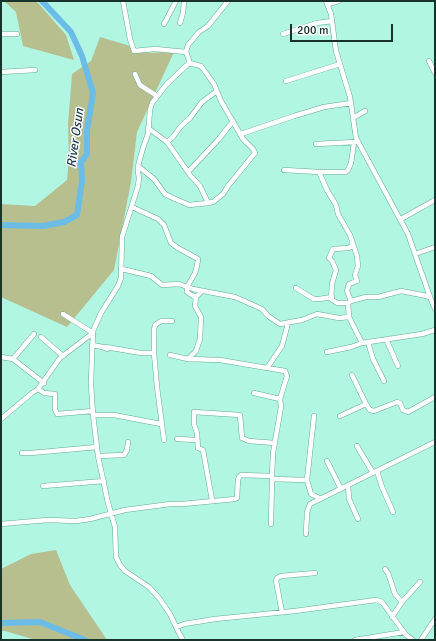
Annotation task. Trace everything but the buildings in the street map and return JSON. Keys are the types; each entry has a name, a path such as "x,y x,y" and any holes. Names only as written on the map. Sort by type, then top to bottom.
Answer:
{"street":[{"path":"123,1 130,40 134,51 155,48 186,52"},
{"path":"164,24 174,1"},
{"path":"180,23 184,1"},
{"path":"189,63 186,52 188,45 199,32 208,26 228,1"},
{"path":"339,1 327,3 332,21 336,51 351,103 356,142 408,234 435,308"},
{"path":"283,34 317,23 332,21"},
{"path":"1,34 17,34"},
{"path":"429,61 435,73"},
{"path":"138,166 154,179 165,194 190,205 208,203 213,202 223,194 255,153 241,134 221,101 214,84 201,66 189,63"},
{"path":"183,640 159,598 149,587 125,571 116,557 116,534 98,456 91,383 93,331 101,313 118,286 121,278 122,237 140,178 138,166 142,148 148,134 150,110 157,96 189,63"},
{"path":"286,81 340,64"},
{"path":"1,72 35,70"},
{"path":"135,74 143,87 157,96"},
{"path":"167,142 190,118 202,102 217,91"},
{"path":"241,134 324,107 351,103"},
{"path":"353,118 365,111"},
{"path":"188,172 218,140 233,121"},
{"path":"148,128 167,142 188,172 200,186 208,203"},
{"path":"316,144 356,142"},
{"path":"284,170 341,172 348,170 356,142"},
{"path":"320,172 327,190 336,205 338,214 350,235 357,256 358,266 355,275 357,281 349,284 347,291 350,302 349,317 362,343"},
{"path":"400,219 435,200"},
{"path":"132,207 158,219 164,225 171,243 198,259 198,266 186,287"},
{"path":"353,244 349,248 333,249 329,258 336,270 332,284 331,299 337,303 350,302 366,297 378,297 401,291 430,297"},
{"path":"415,254 435,247"},
{"path":"122,269 151,276 162,285 179,284 202,291 235,297 262,309 268,316 283,324 302,320 316,314 339,318 349,317"},
{"path":"186,287 187,292 196,297"},
{"path":"296,288 314,299 332,296"},
{"path":"188,359 196,351 201,329 201,317 195,306 196,297 202,291"},
{"path":"63,314 93,334"},
{"path":"164,440 154,353 154,330 155,325 161,321 172,321"},
{"path":"267,368 282,346 288,323"},
{"path":"326,352 351,347 362,343 422,334 435,330"},
{"path":"13,359 34,334"},
{"path":"1,419 44,383 63,356 93,334"},
{"path":"41,338 63,356"},
{"path":"386,339 398,366"},
{"path":"368,342 384,381"},
{"path":"92,345 107,349 154,353"},
{"path":"170,355 188,359 220,360 285,371 287,376 280,399 281,407 273,453 270,524"},
{"path":"1,357 13,359 44,383"},
{"path":"352,375 370,410 374,411 397,402 400,403 403,410 408,412 435,397"},
{"path":"38,389 44,393 55,394 55,409 57,414 93,413 114,415 161,424"},
{"path":"254,393 280,399"},
{"path":"340,416 366,404"},
{"path":"212,500 203,450 198,448 194,424 194,412 240,415 242,438 249,441 275,443"},
{"path":"314,416 307,480 311,494 319,498"},
{"path":"177,439 197,440"},
{"path":"98,456 124,455 128,450 128,442"},
{"path":"306,534 308,508 310,504 319,498 341,489 435,442"},
{"path":"357,446 375,472 393,512"},
{"path":"22,452 32,453 97,447"},
{"path":"327,461 341,489"},
{"path":"1,524 48,520 76,521 112,513 170,504 237,498 238,480 241,475 307,480"},
{"path":"43,486 104,480"},
{"path":"348,485 349,499 358,519"},
{"path":"385,569 395,594 402,602"},
{"path":"282,612 276,581 277,578 281,576 315,573"},
{"path":"392,617 402,602 420,582"},
{"path":"177,628 184,624 203,621 358,604 376,600 382,602 404,632 413,640"},
{"path":"421,640 435,619"},
{"path":"355,640 404,632"}],"green space":[{"path":"4,1 35,1 39,4 66,35 74,60 23,46 16,12"},
{"path":"100,37 127,45 145,53 174,52 137,132 131,182 114,270 67,327 1,297 1,204 35,206 67,180 69,157 68,124 72,74 91,61"},
{"path":"56,550 70,585 107,640 36,640 1,631 1,569 31,554"}],"waterway":[{"name":"River Osun","path":"1,225 43,226 64,222 77,215 82,181 81,162 87,154 87,131 93,93 82,56 71,32 42,1"},
{"name":"River Osun","path":"1,623 40,622 85,640"}]}
